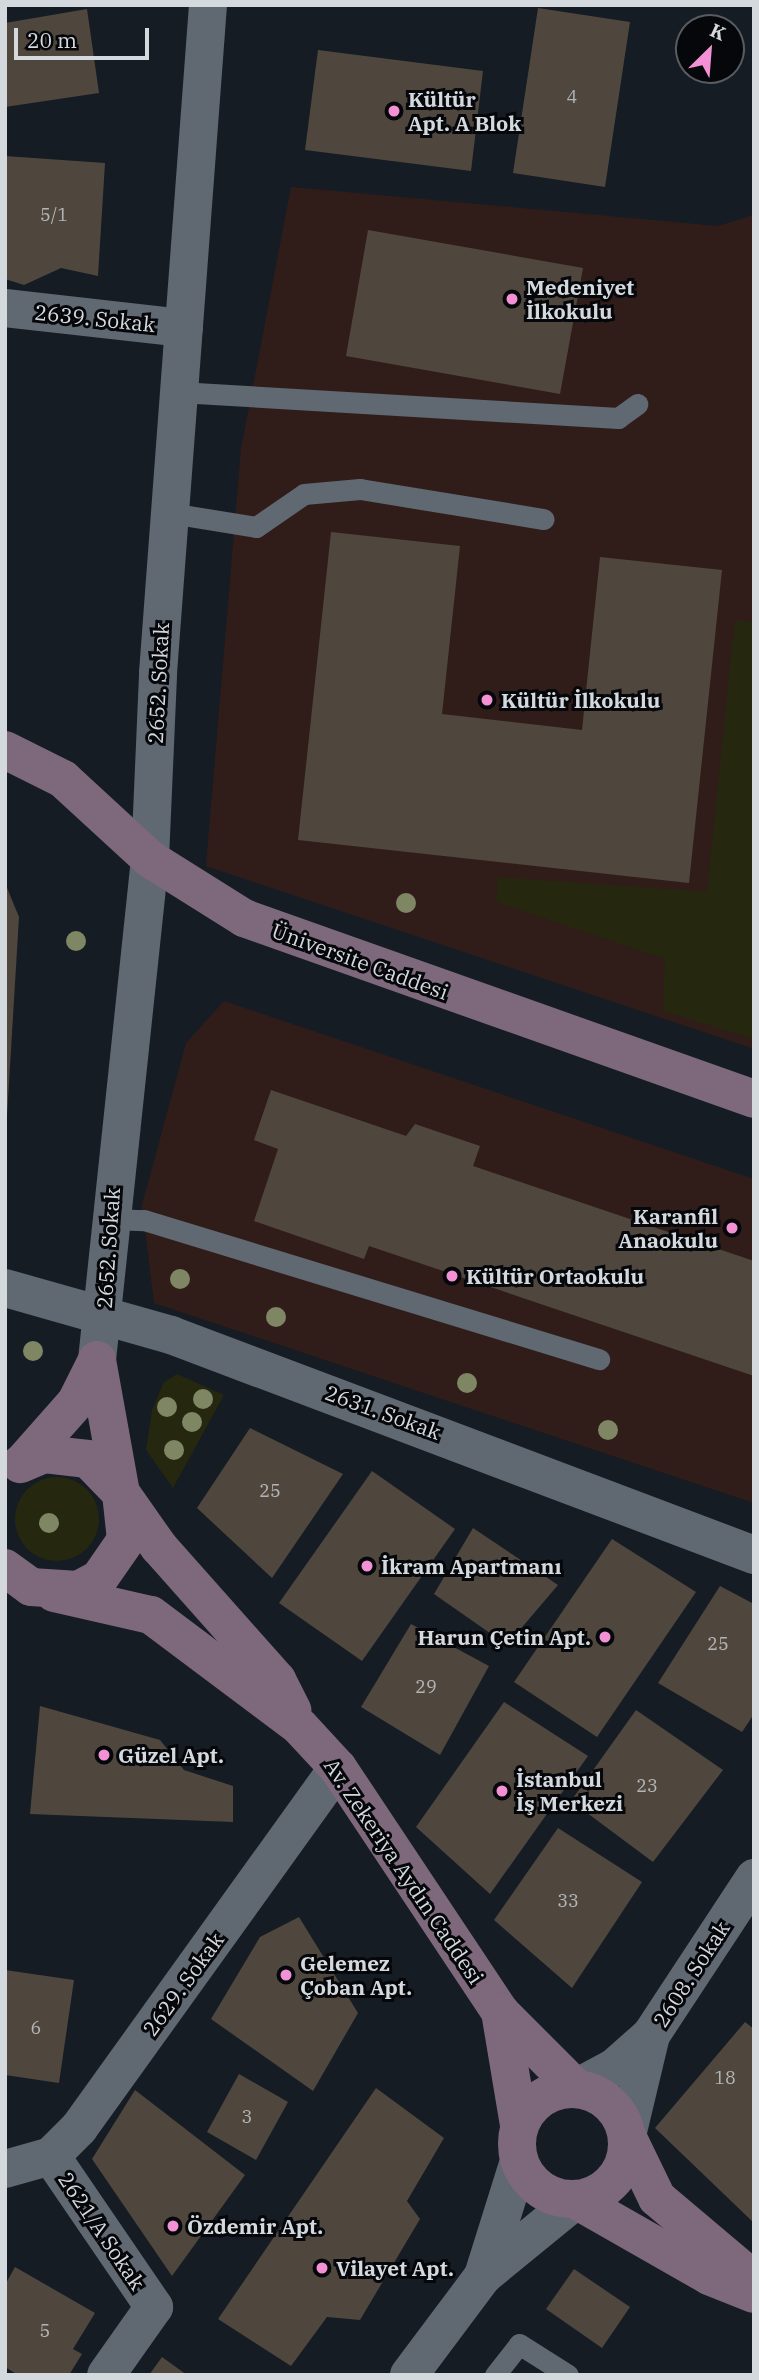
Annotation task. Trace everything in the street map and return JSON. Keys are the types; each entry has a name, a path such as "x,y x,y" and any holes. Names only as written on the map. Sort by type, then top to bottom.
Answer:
{"street":[{"name":"2652. Sokak","path":"97,1360 104,1316 109,1219 150,859 170,513 208,5"},
{"name":"2639. Sokak","path":"5,308 184,328"},
{"name":"Üniversite Caddesi","path":"5,750 63,779 150,859 194,891 304,944 754,1099"},
{"name":"2631. Sokak","path":"5,1288 104,1316 450,1436 754,1555"},
{"path":"10,1473 76,1402 97,1360"},
{"path":"54,1593 99,1579 116,1562 126,1540 121,1493 97,1360"},
{"path":"10,1473 44,1454 88,1460 121,1493 159,1547 277,1680 300,1727"},
{"name":"Av. Zekeriya Aydın Caddesi","path":"7,1572 54,1593 151,1615 300,1727 338,1768 500,2012"},
{"name":"2629. Sokak","path":"5,2169 51,2156 79,2128 338,1768"},
{"name":"2608. Sokak","path":"651,2035 754,1878"},
{"path":"500,2012 576,2088 611,2104 657,2198 754,2280"},
{"path":"500,2012 519,2143 540,2190 576,2200 709,2276 754,2294"},
{"path":"483,2276 519,2143 542,2097 576,2088 615,2067 651,2035"},
{"path":"409,2375 483,2276 576,2200 609,2186 621,2172 651,2035"},
{"name":"2621/A Sokak","path":"51,2156 153,2307 106,2375"}],"lane":[{"path":"179,392 618,418 637,404"},
{"path":"170,513 256,527 304,494 360,489 544,519"},
{"path":"109,1219 144,1220 599,1359"},
{"path":"495,2375 519,2344 568,2375"}],"shaded area":[{"name":"Kültür İlkokulu","path":"291,187 718,226 754,215 754,1049 206,866 241,449"},
{"name":"Kültür Ortaokulu","path":"224,1001 754,1179 754,1503 154,1303 142,1205 186,1043"}],"green space":[{"path":"735,620 754,622 754,1039 663,1011 665,959 496,902 498,877 707,892"},
{"path":"177,1374 224,1395 173,1488 146,1450 152,1410 164,1382"},
{"path":"57,1477 73,1480 92,1496 99,1519 96,1535 80,1554 57,1561 41,1558 22,1542 15,1519 18,1503 34,1484"}],"building":[{"path":"538,8 630,22 605,187 513,173"},
{"path":"87,9 99,93 5,107 5,23"},
{"name":"Kültür Apt. A Blok","path":"318,50 483,71 471,171 305,150"},
{"path":"5,156 105,163 98,276 61,268 24,285 5,279"},
{"path":"368,230 583,268 560,394 346,356"},
{"path":"331,532 460,546 442,714 582,730 600,557 722,570 689,883 298,840"},
{"path":"5,883 19,917 7,1116 5,1116"},
{"path":"271,1090 406,1136 415,1124 480,1146 473,1166 754,1261 754,1376 369,1246 364,1259 254,1221 278,1149 254,1140"},
{"path":"250,1428 343,1474 272,1578 197,1508"},
{"name":"İkram Apartmanı","path":"372,1471 455,1529 362,1661 279,1603"},
{"path":"473,1528 558,1585 507,1645 434,1594"},
{"name":"Harun Çetin Apt.","path":"612,1539 696,1592 597,1737 514,1682"},
{"path":"720,1586 754,1604 754,1714 742,1732 658,1683"},
{"path":"411,1624 489,1666 440,1755 361,1707"},
{"name":"İstanbul İş Merkezi","path":"504,1702 588,1756 490,1894 416,1827"},
{"name":"Güzel Apt.","path":"40,1706 160,1740 184,1770 233,1786 233,1822 30,1814"},
{"path":"636,1710 723,1770 653,1862 571,1801"},
{"path":"558,1828 642,1882 572,1988 494,1920"},
{"name":"Gelemez Çoban Apt.","path":"299,1917 358,2013 313,2091 211,2019 260,1937"},
{"path":"5,1970 74,1980 59,2083 5,2075"},
{"path":"745,2022 754,2029 754,2223 655,2128"},
{"path":"239,2074 288,2102 256,2160 207,2132"},
{"name":"Vilayet Apt.","path":"376,2088 444,2138 407,2201 420,2219 360,2320 327,2317 291,2366 218,2319"},
{"name":"Özdemir Apt.","path":"135,2090 245,2175 172,2276 92,2159"},
{"path":"15,2267 95,2313 73,2349 82,2354 69,2375 18,2375 5,2367 5,2285"},
{"path":"574,2269 630,2307 602,2348 546,2309"},
{"path":"162,2357 187,2375 149,2375"}],"place":[{"name":"Kültür Apt. A Blok","path":"394,111"},
{"name":"Medeniyet İlkokulu","path":"512,299"},
{"name":"Kültür İlkokulu","path":"487,700"},
{"name":"Karanfil Anaokulu","path":"732,1228"},
{"name":"Kültür Ortaokulu","path":"452,1276"},
{"name":"İkram Apartmanı","path":"367,1566"},
{"name":"Harun Çetin Apt.","path":"605,1637"},
{"name":"Güzel Apt.","path":"104,1755"},
{"name":"İstanbul İş Merkezi","path":"502,1791"},
{"name":"Gelemez Çoban Apt.","path":"286,1975"},
{"name":"Özdemir Apt.","path":"173,2226"},
{"name":"Vilayet Apt.","path":"322,2268"}]}
